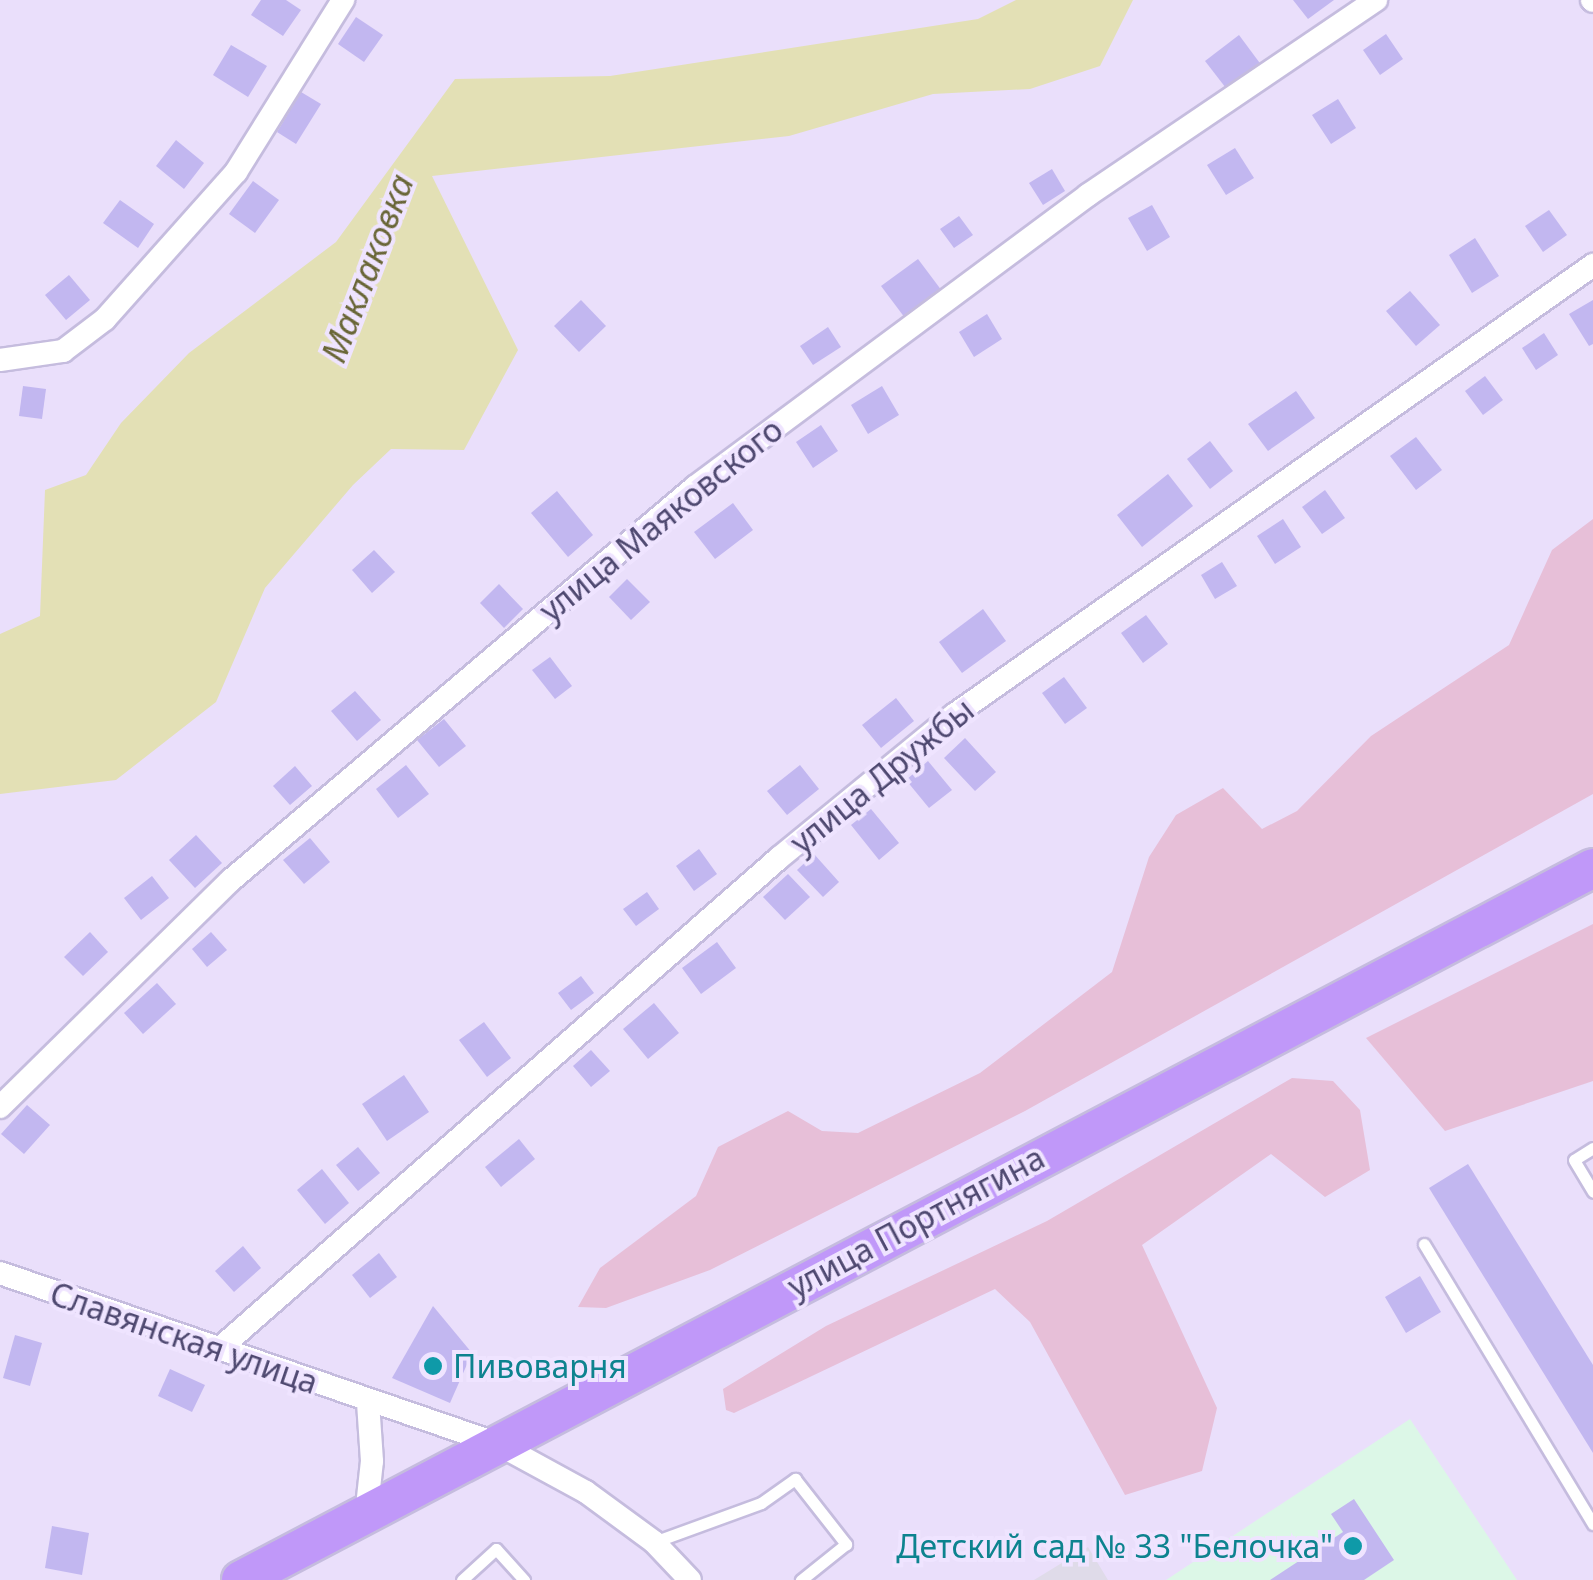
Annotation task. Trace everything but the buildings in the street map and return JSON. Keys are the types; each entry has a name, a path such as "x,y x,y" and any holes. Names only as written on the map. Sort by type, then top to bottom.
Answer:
{"main road":[{"name":"улица Портнягина","path":"241,1580 1593,868"}],"street":[{"path":"0,360 62,350 104,319 236,172 343,0"},
{"name":"улица Маяковского","path":"0,1107 231,880 695,487 1088,195 1376,0"},
{"name":"улица Дружбы","path":"219,1348 779,858 954,715 1593,266"},
{"name":"Славянская улица","path":"0,1273 368,1403 498,1444 586,1492 654,1542 689,1580"},
{"path":"366,1516 372,1461 368,1403"}],"lane":[{"path":"1593,1148 1574,1160 1593,1192"},
{"path":"1424,1244 1593,1524"},
{"path":"654,1542 760,1502 795,1480 846,1544 800,1580"},
{"path":"462,1580 496,1549 524,1580"}],"shaded area":[{"path":"1593,519 1593,794 1025,1111 710,1270 606,1308 578,1307 600,1268 696,1196 718,1147 788,1111 822,1131 858,1133 980,1073 1112,972 1149,857 1176,815 1223,788 1262,829 1297,811 1371,736 1509,645 1552,550"},
{"path":"1593,924 1593,1081 1445,1131 1366,1038"},
{"path":"1292,1078 1333,1081 1360,1110 1370,1170 1325,1197 1271,1154 1142,1245 1217,1408 1202,1471 1125,1495 1030,1322 995,1289 734,1413 726,1410 723,1389 826,1326 1047,1221"},
{"path":"1410,1419 1517,1580 1166,1580"},
{"path":"1088,1547 1108,1580 1034,1580"}],"water":[{"name":"Маклаковка","path":"1016,0 1133,0 1100,66 1030,89 933,94 789,136 432,176 518,350 464,450 391,449 353,485 265,588 216,702 116,780 0,794 0,634 40,616 45,490 86,475 121,423 189,353 336,242 455,79 610,76 978,19"}],"place":[{"name":"Пивоварня","path":"433,1366"},
{"name":"Детский сад № 33 \"Белочка\"","path":"1353,1546"}]}
